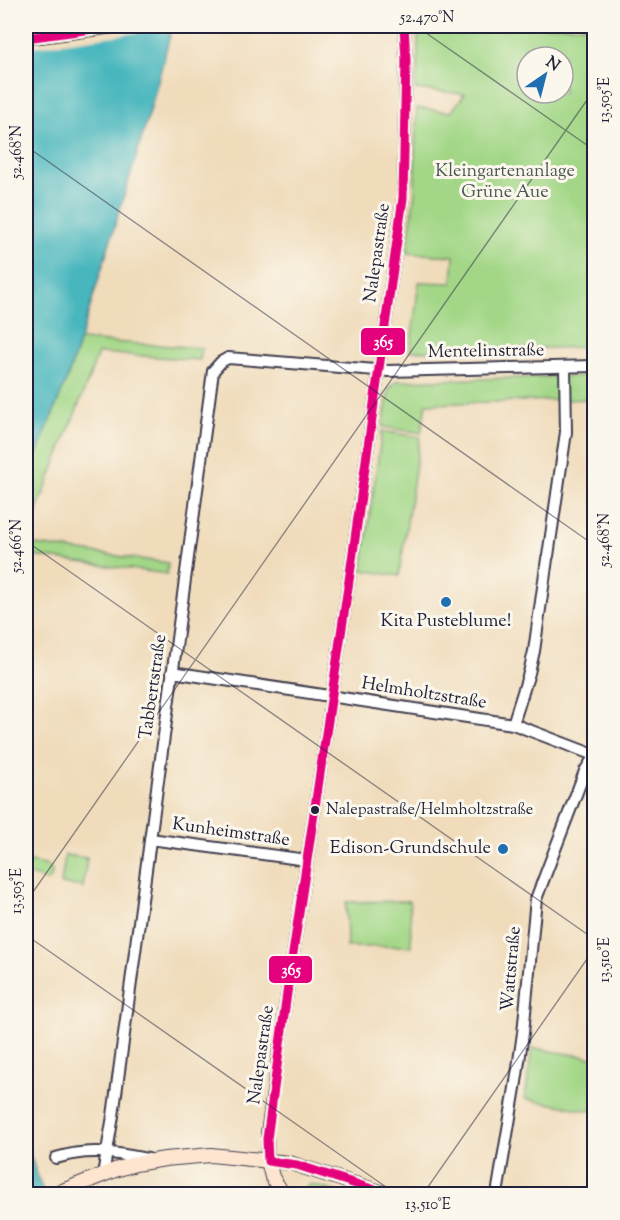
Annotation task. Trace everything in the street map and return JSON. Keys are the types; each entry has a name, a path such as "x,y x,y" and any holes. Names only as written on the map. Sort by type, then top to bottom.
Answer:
{"main road":[{"path":"26,38 114,26"},
{"path":"54,1194 126,1167 154,1160 214,1155 297,1165 387,1194"},
{"path":"268,1161 273,1177 283,1194"}],"street":[{"name":"Nalepastraße","path":"268,1161 267,1133 360,508 403,198 406,60 404,26"},
{"name":"Tabbertstraße","path":"101,1176 114,1111 213,371 228,358 378,370"},
{"name":"Mentelinstraße","path":"378,370 594,366"},
{"path":"513,724 534,651 566,432 565,367"},
{"name":"Helmholtzstraße","path":"172,672 513,724 594,756"},
{"name":"Wattstraße","path":"496,1194 523,1033 536,899 585,771 594,756"},
{"name":"Kunheimstraße","path":"150,839 307,860"},
{"path":"56,1158 80,1152 107,1152 154,1160"}],"green space":[{"name":"Kleingartenanlage Grüne Aue","path":"418,26 594,26 594,347 410,351 419,282 452,283 454,256 407,253 415,191 417,108 451,112 465,94 415,89 418,64"},
{"path":"80,340 202,348 200,360 98,353 33,520 28,541 30,544 168,563 167,574 26,555 26,481"},
{"path":"594,376 594,399 426,404 421,433 383,427 389,389 397,381"},
{"path":"382,431 420,437 399,576 362,570"},
{"path":"65,855 87,858 83,887 61,884"},
{"path":"31,862 49,866 52,870 51,879 47,881 27,874"},
{"path":"410,901 411,946 347,947 346,902"},
{"path":"532,1048 594,1058 594,1110 525,1099"},
{"path":"311,1184 337,1192 334,1194 303,1194 301,1192"}],"water":[{"path":"26,26 170,26 170,35 150,111 80,340 26,481"},
{"path":"26,1143 44,1194 26,1194"}],"pier":[{"path":"75,26 173,26 173,28 26,48 26,32"}],"transit line":[{"name":"365","path":"26,38 114,26"},
{"name":"365","path":"387,1194 297,1165 268,1161 267,1139 403,198 406,60 404,26"}],"place":[{"name":"Kita Pusteblume!","path":"446,602"},
{"name":"Nalepastraße/Helmholtzstraße","path":"315,810"},
{"name":"Edison-Grundschule","path":"503,849"}]}
